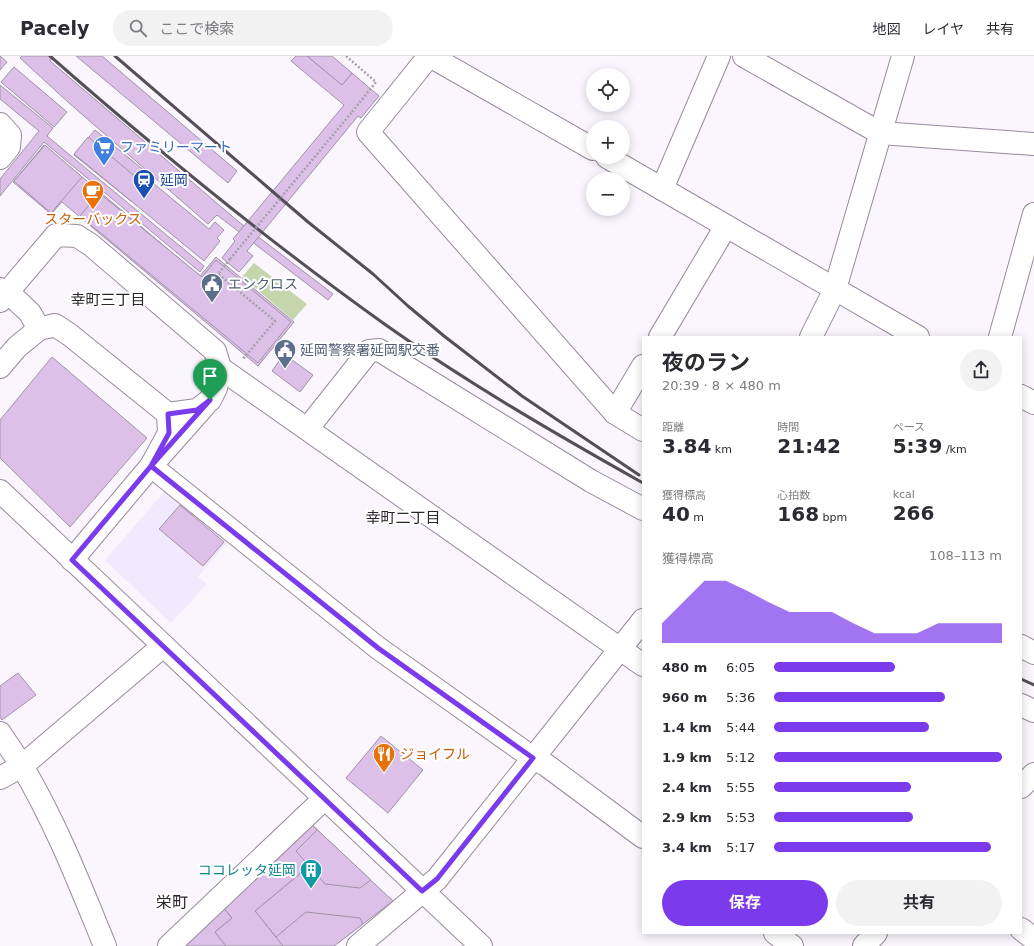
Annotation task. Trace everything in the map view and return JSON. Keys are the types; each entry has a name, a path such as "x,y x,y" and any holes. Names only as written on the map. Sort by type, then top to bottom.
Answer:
{"street":[{"path":"586,145 430,56 368,132 615,413 642,429"},
{"path":"662,189 719,56"},
{"path":"744,56 880,133 1034,144"},
{"path":"812,336 835,289 902,56"},
{"path":"0,124 10,135 9,147 0,158"},
{"path":"619,164 916,336"},
{"path":"1000,336 1034,214"},
{"path":"661,336 726,226"},
{"path":"39,329 30,313 2,291 56,235 77,236 91,245 216,351 225,371 642,664"},
{"path":"0,367 17,347 39,329 55,325 70,335 168,414 197,410 210,400"},
{"path":"308,428 369,351 379,350 590,481 642,508"},
{"path":"615,413 642,368"},
{"path":"72,560 151,466 210,400 225,371"},
{"path":"1022,397 1034,403"},
{"path":"151,466 169,433 168,414"},
{"path":"151,466 378,648 533,758 546,765 642,836"},
{"path":"0,491 481,946"},
{"path":"358,946 437,879 642,621"},
{"path":"0,778 22,766 163,646"},
{"path":"1022,647 1034,653"},
{"path":"1022,705 1034,711"},
{"path":"0,733 22,766 54,828 78,880 105,946"},
{"path":"1022,786 1034,774"},
{"path":"169,946 324,799"},
{"path":"1022,930 1034,939"},
{"path":"776,934 792,946"},
{"path":"864,946 875,934"}],"path":[{"path":"225,371 275,321 218,274 376,82 346,56"}],"shaded area":[{"path":"166,490 228,541 198,577 207,584 171,623 105,560"}],"green space":[{"path":"254,263 307,304 293,320 242,277"}],"building":[{"path":"0,56 7,62 0,70"},
{"path":"22,56 53,56 50,61 239,222 333,294 328,300 217,215 208,224 69,103 20,58"},
{"path":"76,56 102,56 237,171 228,183"},
{"path":"296,56 307,56 342,85 352,73 379,96 361,118 358,116 247,251 253,256 239,272 222,258 235,241 233,239 344,105 291,61"},
{"path":"307,56 332,56 352,73 342,85"},
{"path":"14,67 67,112 54,127 1,82"},
{"path":"0,85 53,128 47,136 204,266 200,272 44,142 0,196 0,179 39,131 0,99"},
{"path":"95,130 152,177 132,202 74,155"},
{"path":"88,137 149,188 153,183 209,229 215,222 224,230 217,238 220,241 204,261 74,154"},
{"path":"44,145 200,276 216,257 294,322 258,366 62,202 51,214 13,182"},
{"path":"45,145 82,177 51,213 14,181"},
{"path":"99,193 202,277 216,260 291,322 258,363 80,216"},
{"path":"284,354 313,375 300,392 272,371"},
{"path":"52,357 147,438 70,527 0,458 0,420"},
{"path":"180,505 224,542 203,566 159,529"},
{"path":"18,673 36,695 2,720 0,717 0,686"},
{"name":"ジョイフル","path":"381,736 423,770 388,813 346,778"},
{"name":"ココレッタ延岡","path":"310,823 393,901 334,946 183,946"},
{"name":"ココレッタ延岡","path":"310,823 371,880 360,888 325,884 309,866 255,911 276,937 306,912 360,918 363,924 334,946 226,946 215,932 232,918 223,907"},
{"path":"310,823 317,830 296,851 309,866 255,911 283,946 226,946 215,932 232,918 223,907"}],"railway":[{"path":"50,56 213,194 340,292 383,323 414,345 478,386 642,482"},
{"path":"115,56 308,222 373,274 444,336 522,396 639,475"},
{"path":"1022,679 1034,685"}],"place":[{"name":"ファミリーマート","path":"104,166"},
{"name":"延岡","path":"144,200"},
{"name":"スターバックス","path":"93,210"},
{"name":"エンクロス","path":"212,304"},
{"name":"延岡警察署延岡駅交番","path":"285,370"},
{"name":"ジョイフル","path":"384,774"},
{"name":"ココレッタ延岡","path":"311,890"}],"district":[{"name":"幸町三丁目","path":"108,300"},
{"name":"幸町二丁目","path":"403,518"},
{"name":"栄町","path":"172,902"}],"route":[{"path":"210,400 151,466 378,648 533,758 437,879 422,891 72,560 151,466 169,433 168,414 197,410 210,400"}]}
